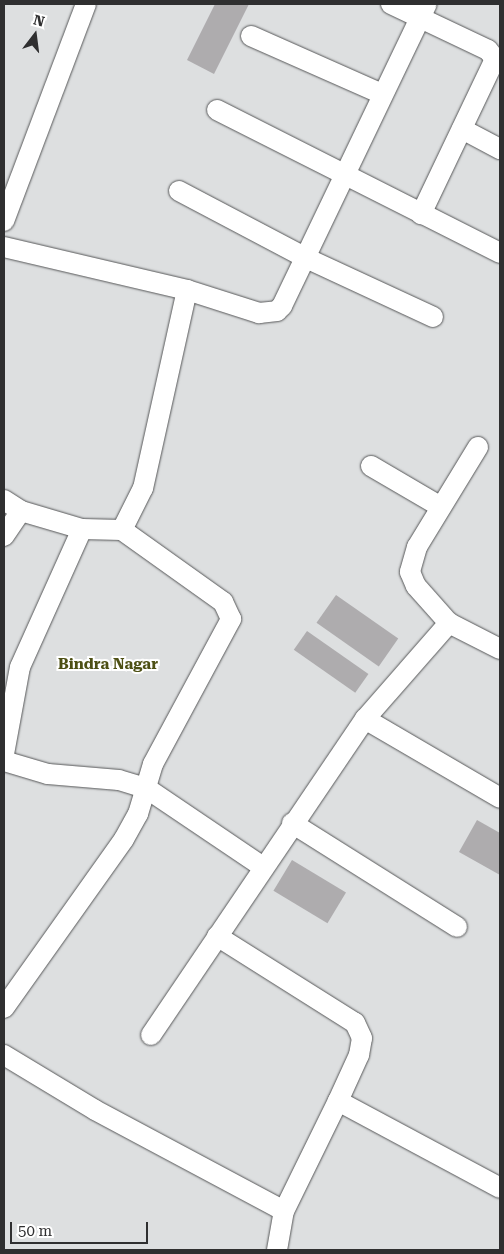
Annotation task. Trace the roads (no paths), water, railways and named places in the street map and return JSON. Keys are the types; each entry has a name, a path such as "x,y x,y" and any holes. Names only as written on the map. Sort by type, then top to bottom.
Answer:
{"street":[{"path":"4,221 86,4"},
{"path":"391,4 424,10 488,50 494,59 421,214"},
{"path":"4,247 187,290 269,314 282,306 382,94 424,10"},
{"path":"251,36 382,94"},
{"path":"217,110 344,176 500,253"},
{"path":"462,129 500,149"},
{"path":"179,191 306,258 433,317"},
{"path":"122,530 143,488 187,290"},
{"path":"478,447 417,547 410,572 416,586 449,623 500,649"},
{"path":"371,466 441,507"},
{"path":"4,500 21,511 82,529 122,530 223,602 231,612 228,626 153,764 138,814 124,839 4,1008"},
{"path":"4,536 21,511"},
{"path":"4,754 20,667 82,529"},
{"path":"152,1036 262,867 365,719 449,623"},
{"path":"365,719 500,798"},
{"path":"4,761 48,774 119,780 146,788 262,867"},
{"path":"292,823 457,927"},
{"path":"217,936 355,1023 362,1038 359,1055 284,1211 277,1250"},
{"path":"4,1056 95,1110 284,1211"},
{"path":"338,1101 500,1188"}],"district":[{"name":"Bindra Nagar","path":"108,665"}]}
